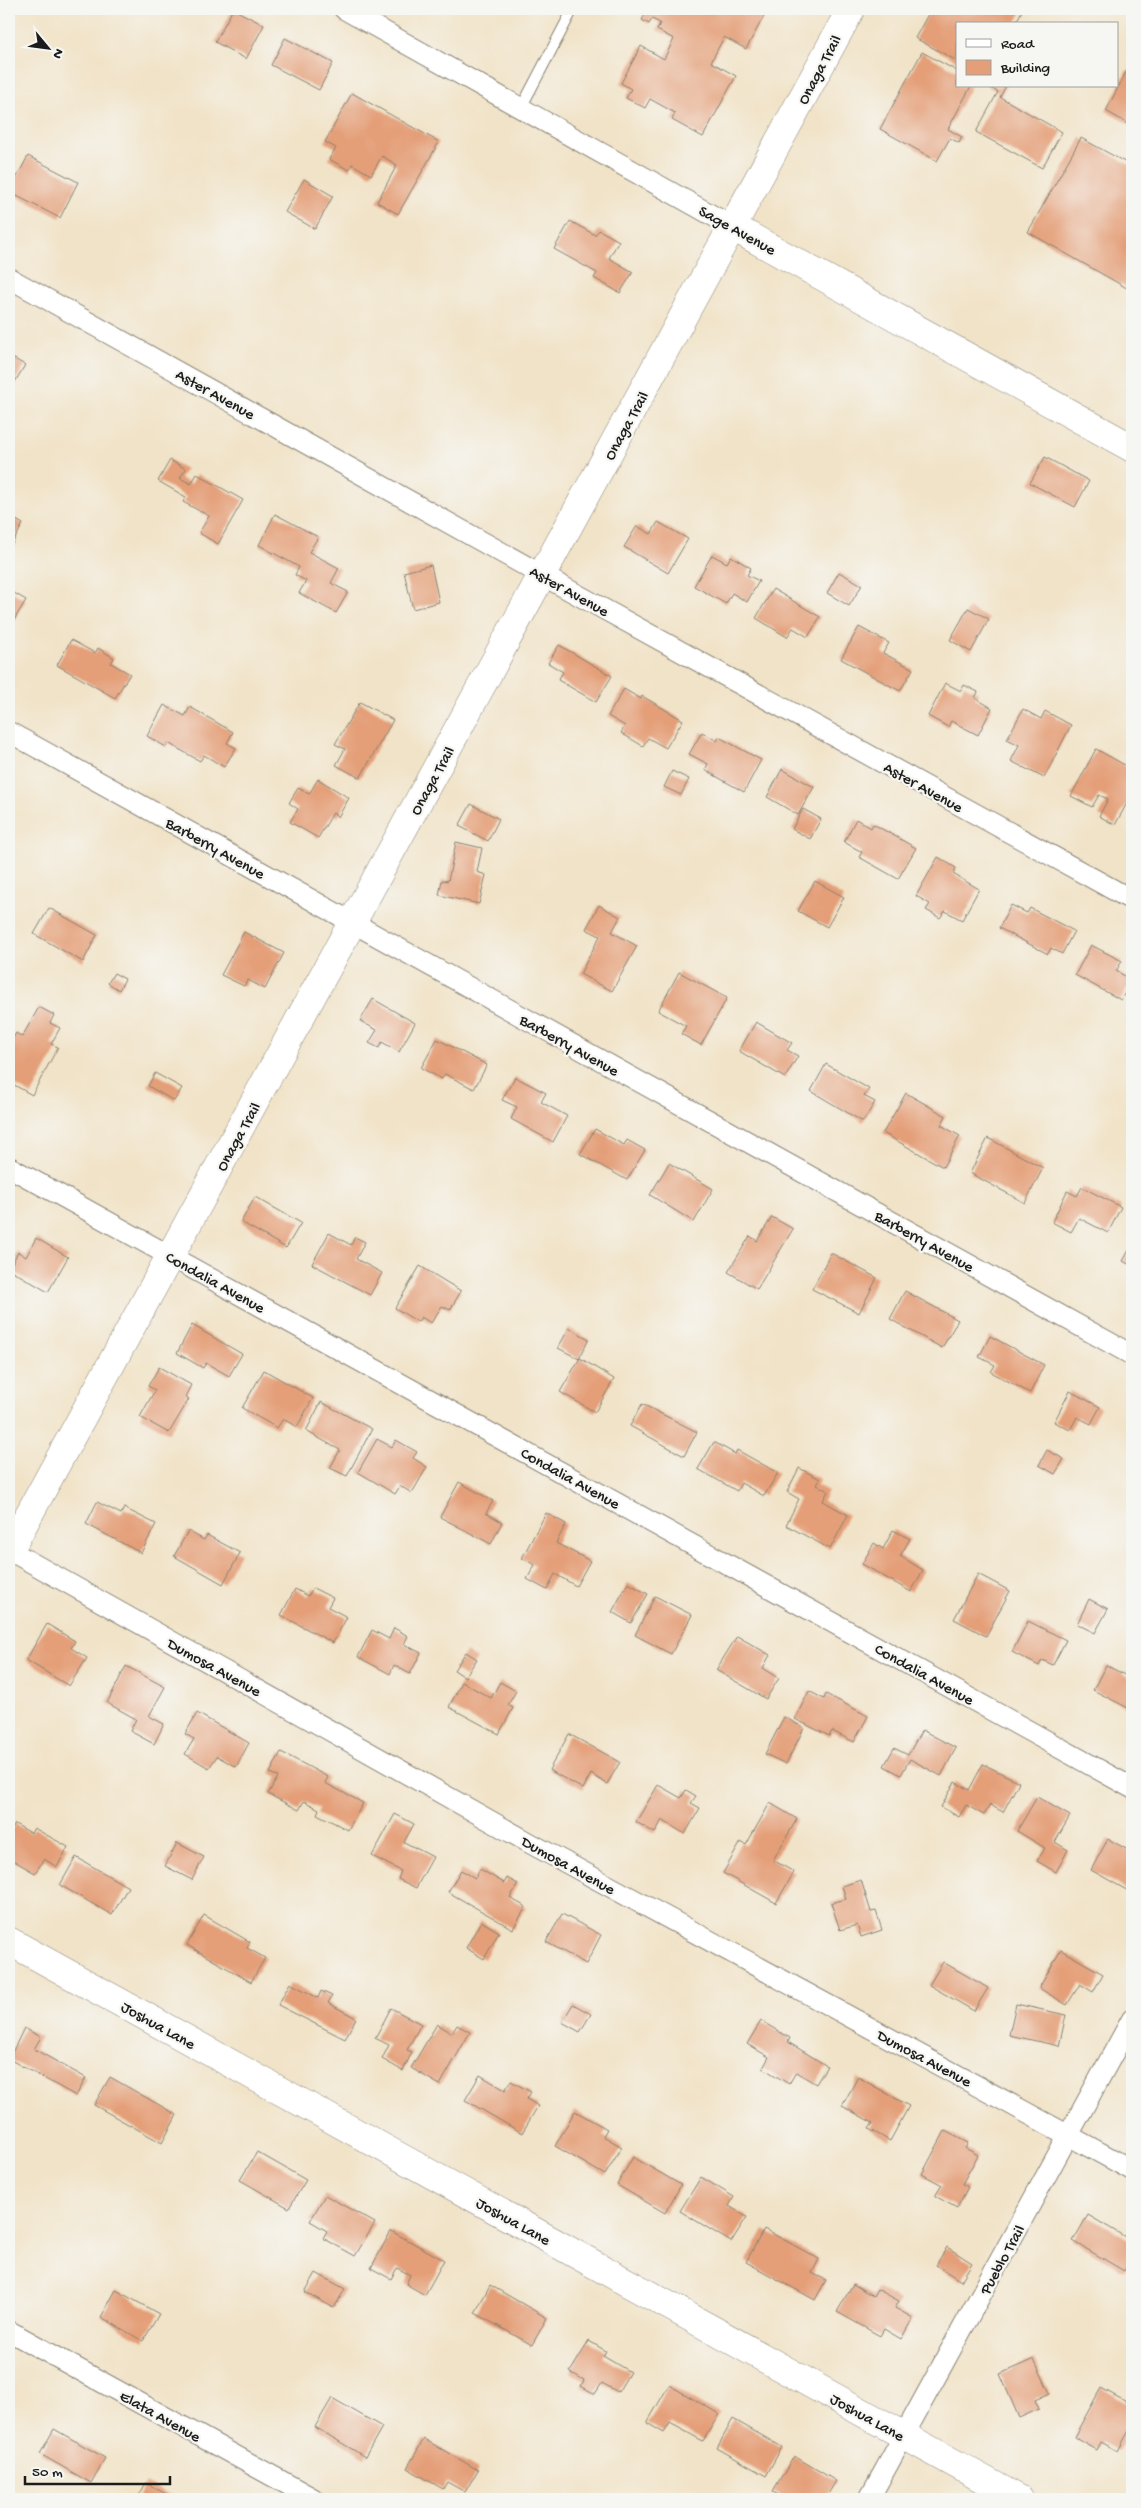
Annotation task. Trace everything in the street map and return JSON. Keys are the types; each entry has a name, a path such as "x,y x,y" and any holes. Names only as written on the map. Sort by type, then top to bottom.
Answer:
{"street":[{"name":"Sage Avenue","path":"344,9 1132,448"},
{"name":"Onaga Trail","path":"9,1550 543,576 851,9"},
{"name":"Aster Avenue","path":"9,278 543,576 1132,900"},
{"name":"Barberry Avenue","path":"9,732 1132,1355"},
{"name":"Condalia Avenue","path":"9,1167 1132,1788"},
{"name":"Dumosa Avenue","path":"9,1550 528,1842 1132,2170"},
{"name":"Joshua Lane","path":"9,1941 1019,2499"},
{"name":"Pueblo Trail","path":"869,2499 1132,2019"},
{"name":"Elata Avenue","path":"9,2331 314,2499"}],"lane":[{"path":"521,108 573,9"}],"building":[{"path":"233,9 264,25 246,59 215,42"},
{"path":"648,9 768,9 746,49 724,37 711,62 736,76 703,137 672,120 675,113 650,99 645,108 626,98 631,89 621,83 641,46 664,59 674,39 657,30 660,23 652,19 649,24 642,20"},
{"path":"931,9 1023,9 1016,22 956,22 956,60 915,38"},
{"path":"285,38 333,63 319,90 271,65"},
{"path":"922,52 956,70 956,88 970,88 948,129 962,137 959,143 950,138 937,161 880,129"},
{"path":"1127,70 1132,73 1132,126 1106,111"},
{"path":"991,88 1005,88 1000,97 1062,132 1042,168 976,132 998,92"},
{"path":"352,93 439,142 398,214 377,202 397,165 382,156 371,175 352,164 349,170 329,159 336,148 325,142"},
{"path":"1081,138 1132,166 1132,291 1028,232"},
{"path":"28,156 78,182 60,218 9,192"},
{"path":"304,179 333,196 315,229 285,212"},
{"path":"570,221 595,235 599,230 619,241 609,258 633,272 620,293 594,278 597,273 554,249"},
{"path":"9,356 25,365 9,392"},
{"path":"1045,457 1089,481 1075,507 1030,483"},
{"path":"170,460 186,469 180,478 191,484 197,474 243,500 218,544 199,533 209,516 183,502 186,497 158,481"},
{"path":"275,514 318,537 309,552 339,568 331,583 348,592 336,613 299,593 306,581 295,575 299,567 259,545"},
{"path":"11,517 23,524 11,546 9,545 9,521"},
{"path":"658,522 688,539 668,573 624,547 637,526 651,534"},
{"path":"712,555 727,563 731,556 751,568 747,575 759,581 747,602 732,593 726,604 694,586"},
{"path":"431,565 439,602 413,609 404,572"},
{"path":"839,572 862,585 849,606 827,593"},
{"path":"773,589 820,617 808,637 793,628 787,637 756,618"},
{"path":"9,590 26,600 11,625 9,624"},
{"path":"968,608 989,619 971,652 950,640"},
{"path":"859,627 889,643 883,653 913,669 900,691 841,659"},
{"path":"71,640 95,653 98,648 114,658 111,663 130,674 115,698 57,665"},
{"path":"559,645 612,676 596,702 558,680 563,672 548,663"},
{"path":"945,683 961,691 964,685 978,692 975,698 992,708 978,735 951,721 948,727 928,716"},
{"path":"624,689 641,699 642,696 683,720 666,748 648,738 643,746 621,733 625,726 608,716"},
{"path":"360,702 393,720 360,778 336,765 345,749 335,744"},
{"path":"164,705 185,716 190,707 233,732 227,743 236,748 224,767 204,755 200,761 168,743 166,747 147,736"},
{"path":"1023,709 1041,719 1045,711 1071,725 1044,778 1011,761 1019,745 1007,739"},
{"path":"702,732 717,741 719,737 761,760 744,792 705,770 708,764 689,754"},
{"path":"1096,749 1132,769 1132,794 1115,825 1099,816 1108,799 1099,795 1092,807 1071,796"},
{"path":"782,769 814,787 798,815 767,797"},
{"path":"672,771 689,779 681,795 664,787"},
{"path":"318,779 349,798 338,817 333,813 318,838 290,822 298,809 289,803 298,788 309,794"},
{"path":"471,804 499,819 488,841 459,826"},
{"path":"803,809 821,819 810,839 792,829"},
{"path":"856,819 871,828 873,824 916,848 898,879 859,857 862,852 844,842"},
{"path":"456,842 482,848 477,872 486,875 479,904 439,895 442,880 448,881"},
{"path":"938,857 956,868 953,874 979,889 962,920 945,911 940,918 926,910 930,904 916,896"},
{"path":"815,881 844,897 827,927 798,911"},
{"path":"599,905 620,917 612,932 637,946 612,991 580,974 600,936 586,929"},
{"path":"1011,905 1027,913 1030,908 1074,931 1062,954 1051,948 1048,954 999,928"},
{"path":"49,908 97,935 83,962 34,934"},
{"path":"244,932 284,953 265,989 248,980 244,986 221,975"},
{"path":"1091,945 1122,961 1116,971 1132,980 1121,1000 1075,975"},
{"path":"679,972 727,998 701,1045 681,1034 686,1026 658,1011"},
{"path":"114,973 125,979 119,990 108,983"},
{"path":"373,999 415,1023 399,1052 382,1042 379,1048 369,1043 377,1030 360,1021"},
{"path":"39,1007 54,1015 50,1023 60,1028 51,1044 58,1047 32,1095 9,1082 9,1062 13,1054 9,1052 9,1045 16,1033 22,1037"},
{"path":"756,1022 792,1043 787,1050 798,1056 785,1078 739,1051"},
{"path":"437,1039 487,1065 474,1089 445,1074 442,1079 421,1068"},
{"path":"826,1064 869,1089 864,1096 875,1102 863,1122 811,1091"},
{"path":"155,1073 182,1088 174,1101 148,1086"},
{"path":"515,1077 546,1093 541,1102 567,1116 553,1142 511,1119 517,1107 502,1100"},
{"path":"906,1093 946,1116 941,1125 960,1136 943,1167 883,1133"},
{"path":"595,1129 624,1145 627,1140 645,1150 627,1180 580,1154"},
{"path":"988,1138 1043,1168 1025,1203 970,1173"},
{"path":"669,1163 713,1189 694,1222 650,1195"},
{"path":"1082,1187 1121,1207 1108,1233 1079,1218 1071,1232 1052,1222 1067,1191 1077,1196"},
{"path":"255,1197 301,1223 286,1248 241,1222"},
{"path":"772,1217 793,1229 757,1289 728,1272 750,1236 757,1241"},
{"path":"329,1233 351,1245 355,1237 365,1242 356,1259 382,1273 370,1295 312,1264"},
{"path":"36,1238 68,1257 48,1292 9,1269 18,1252 26,1257"},
{"path":"1132,1245 1132,1266 1123,1261"},
{"path":"831,1253 877,1278 859,1313 812,1289"},
{"path":"420,1266 461,1291 450,1310 442,1306 431,1323 421,1317 418,1322 395,1308"},
{"path":"905,1291 958,1320 942,1348 890,1319"},
{"path":"192,1325 242,1354 229,1376 206,1363 203,1368 177,1353"},
{"path":"569,1328 589,1339 579,1359 558,1348"},
{"path":"990,1336 1044,1365 1030,1393 991,1372 995,1365 979,1357"},
{"path":"580,1358 614,1379 595,1412 560,1392"},
{"path":"159,1367 191,1385 185,1397 189,1399 169,1433 140,1417 155,1390 148,1386"},
{"path":"264,1370 313,1398 297,1427 283,1419 277,1428 242,1408"},
{"path":"1070,1391 1100,1407 1091,1424 1077,1417 1070,1430 1054,1422"},
{"path":"321,1402 372,1429 347,1476 330,1468 340,1450 306,1431"},
{"path":"642,1404 697,1432 684,1456 630,1426"},
{"path":"377,1439 392,1447 396,1440 417,1452 413,1458 427,1467 412,1493 400,1486 395,1494 358,1472"},
{"path":"714,1442 735,1454 737,1450 778,1473 764,1496 741,1483 737,1491 698,1469"},
{"path":"1047,1450 1064,1459 1055,1474 1039,1465"},
{"path":"799,1468 820,1479 817,1485 828,1491 823,1501 848,1515 830,1549 786,1525 799,1499 787,1492"},
{"path":"459,1482 493,1501 486,1513 502,1522 491,1544 440,1517"},
{"path":"97,1502 121,1514 124,1508 156,1524 141,1553 86,1524"},
{"path":"546,1513 566,1524 556,1543 590,1561 576,1586 555,1574 547,1590 527,1579 535,1565 522,1558"},
{"path":"893,1530 910,1539 900,1556 923,1570 911,1592 862,1564 874,1543 883,1549"},
{"path":"188,1531 204,1540 207,1535 240,1553 223,1584 174,1556"},
{"path":"978,1574 1010,1591 986,1636 954,1619"},
{"path":"628,1583 648,1594 631,1623 612,1612"},
{"path":"313,1588 333,1598 328,1607 347,1617 333,1643 281,1615 295,1589 308,1596"},
{"path":"655,1596 692,1615 671,1654 635,1635"},
{"path":"1089,1599 1108,1609 1095,1633 1077,1624"},
{"path":"1028,1621 1066,1640 1053,1665 1042,1660 1039,1666 1012,1652"},
{"path":"47,1624 75,1641 71,1648 87,1658 69,1686 26,1660"},
{"path":"394,1628 408,1636 404,1644 421,1653 410,1674 394,1665 390,1674 358,1657 372,1630 389,1639"},
{"path":"737,1636 770,1655 763,1668 779,1678 766,1699 716,1670"},
{"path":"466,1652 477,1659 465,1677 454,1670"},
{"path":"1106,1665 1132,1679 1132,1710 1093,1690"},
{"path":"126,1666 165,1687 149,1716 164,1724 154,1744 130,1731 136,1719 107,1703"},
{"path":"462,1682 491,1698 500,1682 516,1691 508,1705 513,1708 499,1734 449,1707"},
{"path":"809,1691 824,1699 826,1694 868,1716 854,1742 832,1731 829,1736 795,1719"},
{"path":"197,1713 249,1743 236,1767 217,1756 209,1768 185,1754 194,1739 185,1734"},
{"path":"784,1717 804,1728 786,1764 765,1754"},
{"path":"922,1730 956,1748 941,1776 910,1759 901,1775 884,1766 894,1748 908,1755"},
{"path":"569,1734 620,1762 607,1784 591,1774 583,1789 549,1770"},
{"path":"281,1752 328,1777 325,1783 363,1803 348,1830 317,1814 319,1809 304,1801 299,1810 268,1794 278,1777 270,1773"},
{"path":"983,1764 1019,1782 1003,1812 990,1805 984,1815 966,1805 959,1817 941,1807 955,1782 969,1790"},
{"path":"658,1785 681,1798 686,1790 696,1796 691,1803 700,1808 685,1834 662,1820 655,1833 636,1822"},
{"path":"1037,1797 1070,1816 1055,1842 1068,1850 1056,1872 1037,1861 1045,1848 1017,1831"},
{"path":"770,1803 797,1819 773,1860 794,1872 776,1903 723,1873 741,1842 746,1845"},
{"path":"395,1814 414,1824 404,1842 433,1857 416,1888 398,1879 401,1871 372,1856"},
{"path":"15,1824 31,1833 34,1828 68,1847 57,1867 44,1859 35,1873 9,1858 9,1835"},
{"path":"1108,1839 1132,1852 1132,1893 1091,1870"},
{"path":"177,1843 204,1857 192,1880 165,1866"},
{"path":"76,1857 128,1887 112,1915 60,1885"},
{"path":"480,1869 504,1883 507,1878 518,1884 510,1898 526,1907 513,1929 448,1892 461,1870 475,1878"},
{"path":"861,1880 871,1912 876,1911 882,1930 861,1937 857,1925 840,1930 831,1903 846,1899 842,1886"},
{"path":"562,1914 601,1935 586,1964 546,1942"},
{"path":"204,1915 250,1942 247,1948 265,1958 251,1982 187,1945"},
{"path":"481,1921 499,1932 484,1959 466,1948"},
{"path":"1061,1950 1103,1974 1093,1992 1080,1984 1067,2005 1039,1988"},
{"path":"943,1962 988,1988 974,2011 929,1985"},
{"path":"290,1983 318,1998 321,1991 332,1996 328,2003 356,2018 345,2039 278,2005"},
{"path":"573,2004 591,2014 580,2032 562,2022"},
{"path":"1016,2004 1066,2015 1059,2046 1009,2035"},
{"path":"391,2008 421,2024 407,2050 412,2052 403,2071 382,2059 389,2045 375,2038"},
{"path":"761,2021 790,2038 788,2042 827,2066 816,2084 796,2072 789,2084 763,2068 769,2057 747,2044"},
{"path":"437,2024 452,2033 457,2025 470,2032 440,2085 411,2068"},
{"path":"24,2028 41,2037 34,2049 86,2078 76,2096 9,2059"},
{"path":"480,2075 505,2090 511,2081 531,2092 527,2099 538,2106 522,2133 465,2100"},
{"path":"110,2077 177,2115 162,2143 94,2105"},
{"path":"858,2077 909,2106 890,2141 869,2129 873,2123 842,2106"},
{"path":"575,2111 607,2129 603,2136 622,2147 605,2175 555,2146"},
{"path":"945,2131 968,2143 965,2148 978,2155 962,2184 968,2187 957,2208 935,2196 942,2185 922,2174"},
{"path":"257,2152 306,2180 289,2208 240,2180"},
{"path":"633,2157 681,2185 665,2213 617,2185"},
{"path":"701,2177 734,2197 729,2206 747,2217 731,2242 680,2211"},
{"path":"325,2195 375,2223 355,2256 323,2238 327,2231 310,2221"},
{"path":"1088,2215 1132,2241 1132,2257 1124,2271 1073,2241"},
{"path":"764,2229 819,2259 812,2273 826,2280 815,2300 746,2262"},
{"path":"391,2231 444,2260 425,2295 406,2284 410,2275 397,2268 391,2279 371,2268"},
{"path":"947,2247 972,2263 961,2281 936,2265"},
{"path":"316,2273 345,2289 334,2308 305,2292"},
{"path":"853,2284 873,2296 877,2289 899,2301 895,2308 913,2318 901,2339 884,2329 880,2336 837,2312"},
{"path":"490,2285 547,2318 532,2345 475,2313"},
{"path":"116,2290 159,2314 143,2341 101,2317"},
{"path":"589,2341 606,2351 603,2356 630,2372 618,2392 602,2383 595,2394 581,2386 584,2380 570,2372"},
{"path":"1034,2359 1050,2393 1035,2400 1039,2409 1019,2418 1000,2374"},
{"path":"669,2385 719,2414 703,2441 670,2423 664,2433 647,2423"},
{"path":"1101,2388 1132,2405 1132,2425 1118,2451 1101,2442 1097,2450 1074,2437"},
{"path":"332,2398 382,2427 365,2457 315,2427"},
{"path":"733,2419 782,2447 766,2476 717,2448"},
{"path":"54,2429 105,2458 91,2483 40,2454"},
{"path":"424,2439 478,2470 465,2492 447,2482 443,2489 407,2468"},
{"path":"794,2456 836,2481 825,2499 786,2499 773,2492"},
{"path":"146,2483 175,2499 137,2499"}]}
